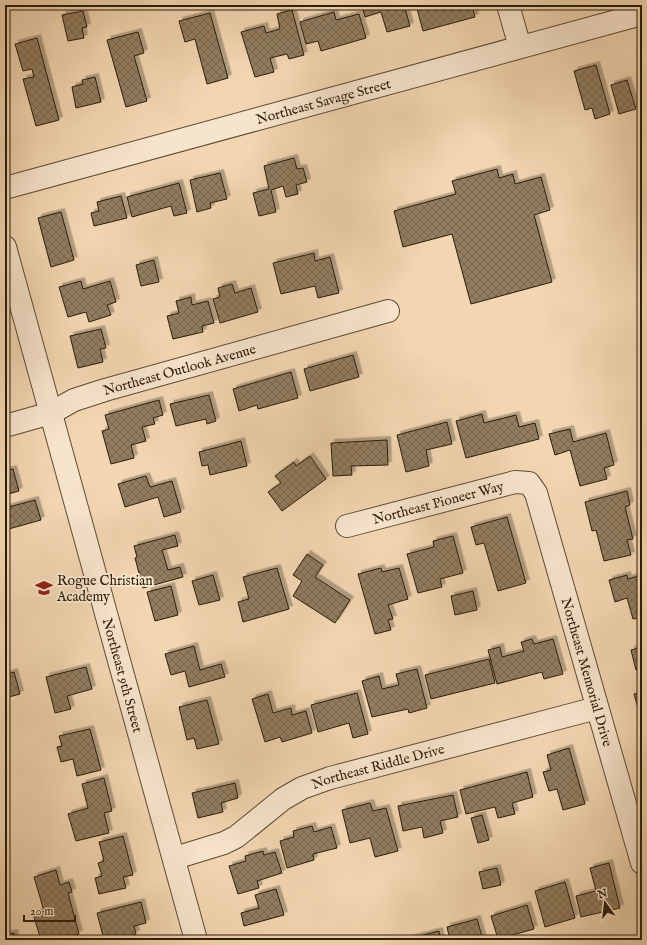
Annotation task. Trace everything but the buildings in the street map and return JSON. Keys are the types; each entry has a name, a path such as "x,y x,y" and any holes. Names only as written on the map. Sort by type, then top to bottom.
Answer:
{"street":[{"path":"508,5 520,47"},
{"name":"Northeast Savage Street","path":"5,188 642,14"},
{"name":"Northeast 9th Street","path":"5,247 175,858 196,940"},
{"name":"Northeast Outlook Avenue","path":"5,426 51,413 74,400 105,390 388,311"},
{"name":"Northeast Pioneer Way","path":"347,526 515,482 529,483"},
{"name":"Northeast Memorial Drive","path":"529,483 536,493 642,863"},
{"name":"Northeast Riddle Drive","path":"175,858 224,843 236,837 278,803 302,788 330,778 597,708"}],"place":[{"name":"Rogue Christian Academy","path":"44,588"}]}
